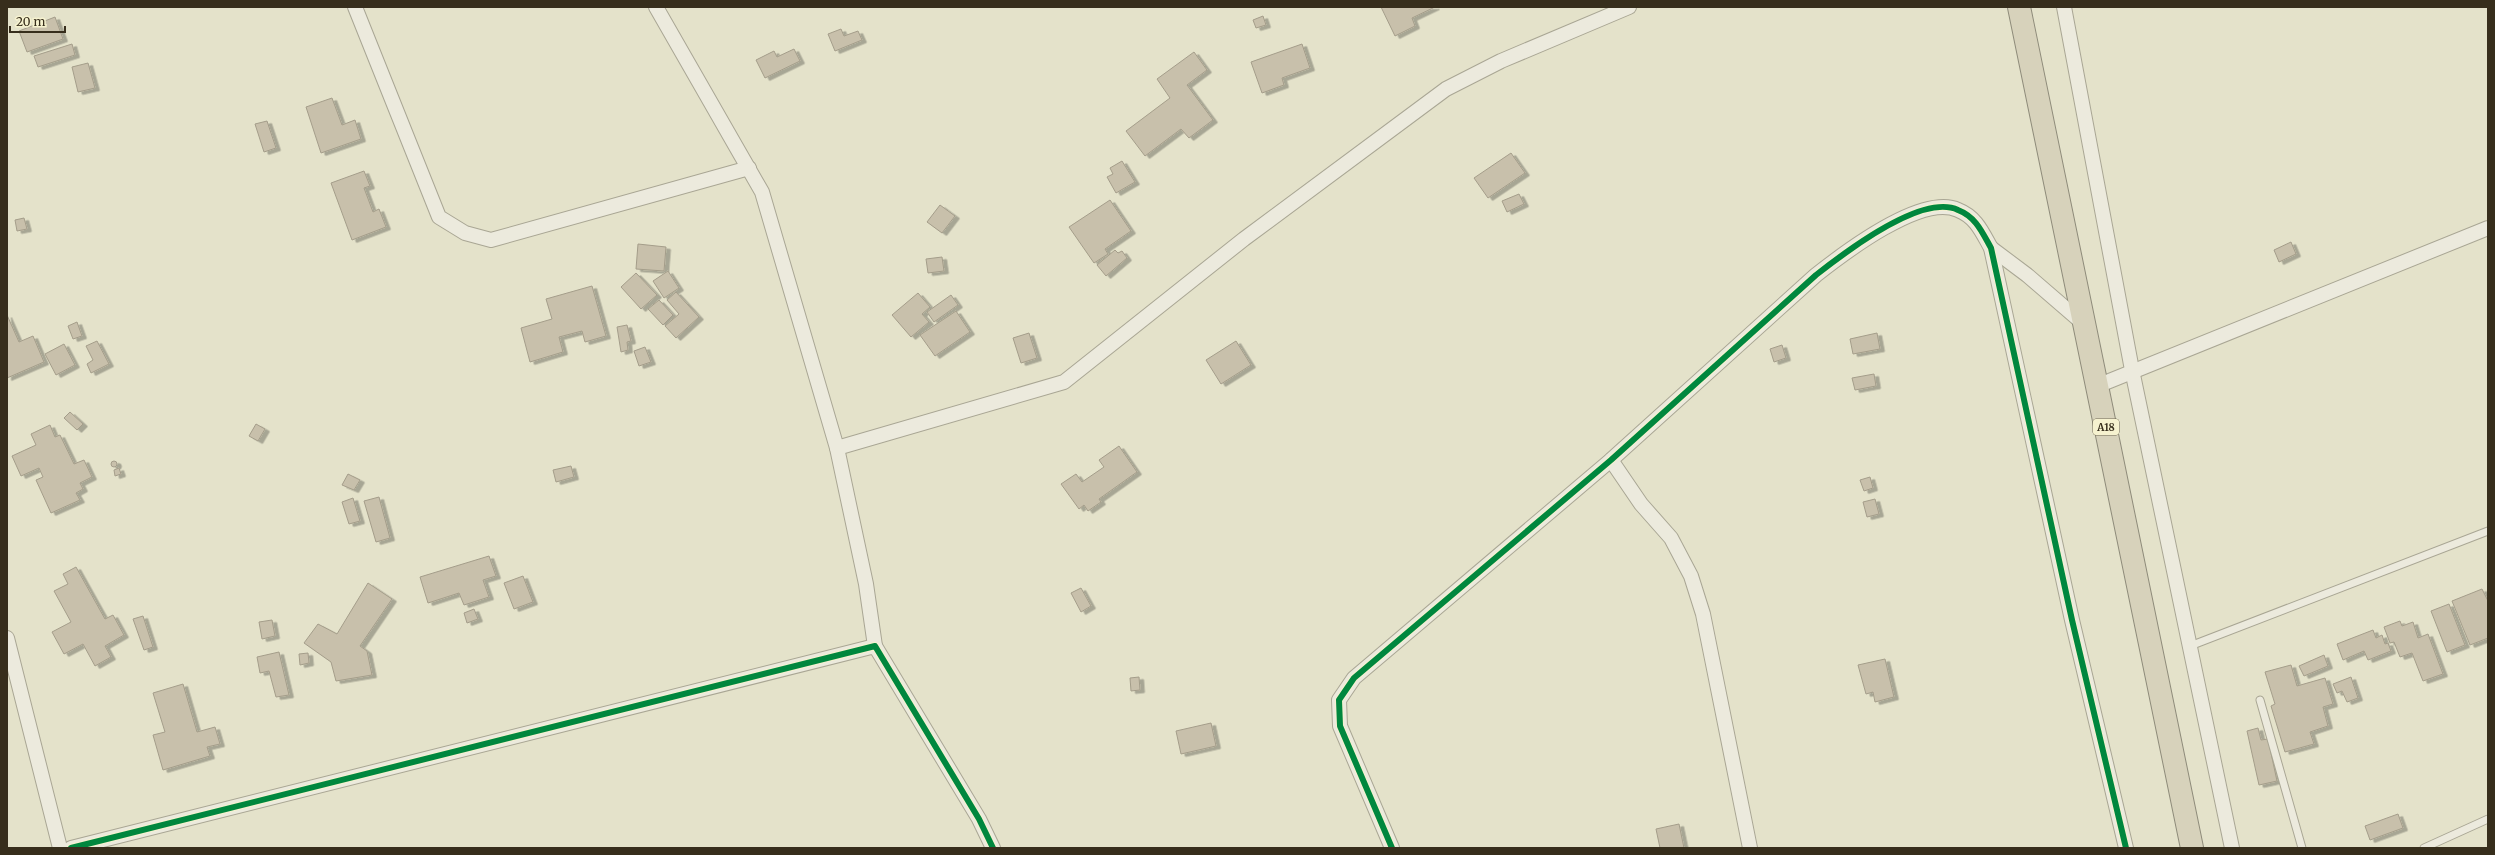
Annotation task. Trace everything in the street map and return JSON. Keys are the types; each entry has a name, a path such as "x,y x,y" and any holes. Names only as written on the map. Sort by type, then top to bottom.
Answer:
{"highway":[{"name":"A18","path":"2019,7 2192,848"}],"street":[{"path":"355,7 439,217 465,233 491,240 749,168"},
{"path":"656,7 762,192 837,448 866,584 875,646 979,819 993,848"},
{"path":"837,448 1064,382 1244,239 1446,89 1501,61 1629,7"},
{"path":"2064,7 2132,370 2232,848"},
{"path":"1392,848 1340,726 1339,700 1354,678 1611,460 1816,275 1850,249 1885,226 1926,210 1947,207 1957,209 1978,223 1991,248 2072,620 2126,848"},
{"path":"2097,386 2132,370 2488,228"},
{"path":"1991,248 2027,275 2085,325"},
{"path":"1611,460 1641,504 1671,538 1691,576 1703,614 1750,848"},
{"path":"7,638 60,848"},
{"path":"71,848 875,646"}],"lane":[{"path":"2190,646 2488,530"},
{"path":"2260,700 2302,848"},
{"path":"2424,848 2488,819"}],"building":[{"path":"1381,7 1435,7 1412,18 1415,26 1395,36"},
{"path":"1263,16 1266,25 1256,28 1253,20"},
{"path":"55,17 63,39 27,52 19,31"},
{"path":"841,29 844,36 858,31 862,40 835,51 828,34"},
{"path":"72,44 75,55 38,67 34,56"},
{"path":"1302,44 1310,68 1282,78 1284,85 1262,93 1251,62"},
{"path":"794,49 800,61 765,78 756,60 774,51 777,57"},
{"path":"1194,52 1207,70 1187,85 1213,120 1189,138 1181,129 1145,156 1126,131 1170,98 1157,79"},
{"path":"88,63 95,88 78,92 72,67"},
{"path":"332,98 342,125 355,120 361,139 321,153 306,107"},
{"path":"267,121 276,148 264,152 255,124"},
{"path":"1511,153 1525,173 1488,198 1474,178"},
{"path":"1122,161 1135,182 1116,193 1107,177 1113,174 1110,168"},
{"path":"364,171 370,186 364,188 373,212 379,209 386,227 352,240 331,183"},
{"path":"1519,194 1524,204 1507,212 1502,201"},
{"path":"1110,200 1131,231 1105,249 1108,254 1094,263 1069,227"},
{"path":"940,205 955,216 942,233 927,222"},
{"path":"24,218 27,229 17,231 15,220"},
{"path":"2291,242 2296,254 2279,262 2274,250"},
{"path":"638,244 666,247 664,271 636,269"},
{"path":"1115,250 1118,253 1122,251 1127,258 1106,276 1097,265"},
{"path":"942,257 944,271 928,273 926,259"},
{"path":"668,271 679,288 664,298 653,281"},
{"path":"636,273 657,295 641,309 621,287"},
{"path":"592,286 606,336 585,342 582,331 559,337 563,352 530,362 521,328 552,319 546,299"},
{"path":"676,292 699,317 676,338 665,326 679,314 667,300"},
{"path":"918,293 930,307 922,314 929,322 911,337 892,315"},
{"path":"951,295 958,305 934,322 927,312"},
{"path":"659,300 673,315 663,325 648,309"},
{"path":"956,311 970,332 935,356 920,335"},
{"path":"7,315 19,342 33,336 44,362 7,378"},
{"path":"77,322 82,336 73,339 68,326"},
{"path":"627,325 631,341 627,342 628,350 621,352 617,327"},
{"path":"1029,333 1037,358 1021,363 1013,338"},
{"path":"1877,333 1880,349 1853,354 1850,339"},
{"path":"97,341 109,364 91,373 87,364 93,360 86,346"},
{"path":"1236,341 1251,365 1221,384 1206,360"},
{"path":"64,344 75,365 56,375 45,354"},
{"path":"1782,345 1786,358 1774,362 1770,349"},
{"path":"645,347 651,362 639,366 634,351"},
{"path":"1874,374 1876,386 1855,390 1852,378"},
{"path":"70,412 83,424 77,430 64,418"},
{"path":"256,424 265,429 258,441 249,436"},
{"path":"50,425 55,437 60,435 74,464 84,460 92,477 80,483 83,489 76,493 80,500 51,513 36,480 43,477 39,468 21,476 12,456 36,445 31,434"},
{"path":"1119,446 1137,472 1099,499 1101,502 1088,511 1084,505 1079,509 1061,484 1076,474 1082,482 1104,467 1099,460"},
{"path":"114,461 117,464 114,467 111,464"},
{"path":"571,466 574,477 556,482 553,470"},
{"path":"119,468 121,474 115,476 114,470"},
{"path":"348,474 360,480 354,490 342,485"},
{"path":"1870,477 1873,488 1864,491 1860,480"},
{"path":"379,497 390,538 376,542 364,501"},
{"path":"353,498 360,521 349,524 342,502"},
{"path":"1875,499 1879,514 1867,517 1863,502"},
{"path":"489,556 496,576 483,580 489,597 464,605 459,593 428,603 420,577"},
{"path":"76,567 105,619 113,615 124,635 105,646 111,657 95,666 83,644 64,654 52,632 71,622 54,591 68,584 63,574"},
{"path":"523,576 533,602 514,609 504,583"},
{"path":"368,583 392,599 360,646 367,651 372,675 336,681 331,662 304,643 318,624 337,634"},
{"path":"1081,588 1091,606 1081,612 1071,593"},
{"path":"2482,589 2488,601 2488,638 2470,645 2452,601"},
{"path":"2449,604 2465,645 2447,652 2431,611"},
{"path":"474,609 478,619 467,623 464,613"},
{"path":"143,616 153,647 144,650 133,619"},
{"path":"272,620 275,636 262,639 259,622"},
{"path":"2400,621 2402,626 2413,622 2418,638 2428,634 2443,674 2423,681 2412,653 2400,657 2394,642 2390,643 2384,627"},
{"path":"2373,630 2376,638 2382,635 2385,644 2388,643 2391,651 2368,660 2364,651 2343,660 2337,644"},
{"path":"279,652 289,695 276,697 269,671 260,673 257,657"},
{"path":"308,653 309,663 300,665 299,654"},
{"path":"2324,655 2328,666 2304,676 2299,666"},
{"path":"1885,659 1894,697 1875,702 1873,692 1866,694 1858,665"},
{"path":"2291,665 2297,686 2325,678 2333,704 2323,707 2328,726 2310,732 2314,744 2285,752 2271,706 2275,704 2265,672"},
{"path":"1139,677 1140,690 1131,691 1130,678"},
{"path":"2351,677 2358,698 2347,702 2342,691 2337,693 2333,684"},
{"path":"183,684 197,732 215,727 220,744 207,747 210,756 163,770 153,735 165,732 153,693"},
{"path":"1211,723 1216,746 1181,754 1176,731"},
{"path":"2258,728 2261,740 2268,739 2277,781 2259,785 2247,731"},
{"path":"2398,814 2403,828 2370,840 2365,826"},
{"path":"1679,824 1684,848 1660,848 1656,829"}],"cycle path":[{"path":"1392,848 1340,726 1339,700 1354,678 1611,460 1816,275 1845,253 1884,228 1905,217 1925,210 1943,207 1958,210 1974,221 1991,248 2072,620 2126,848"},
{"path":"71,848 875,646 979,819 993,848"}]}
